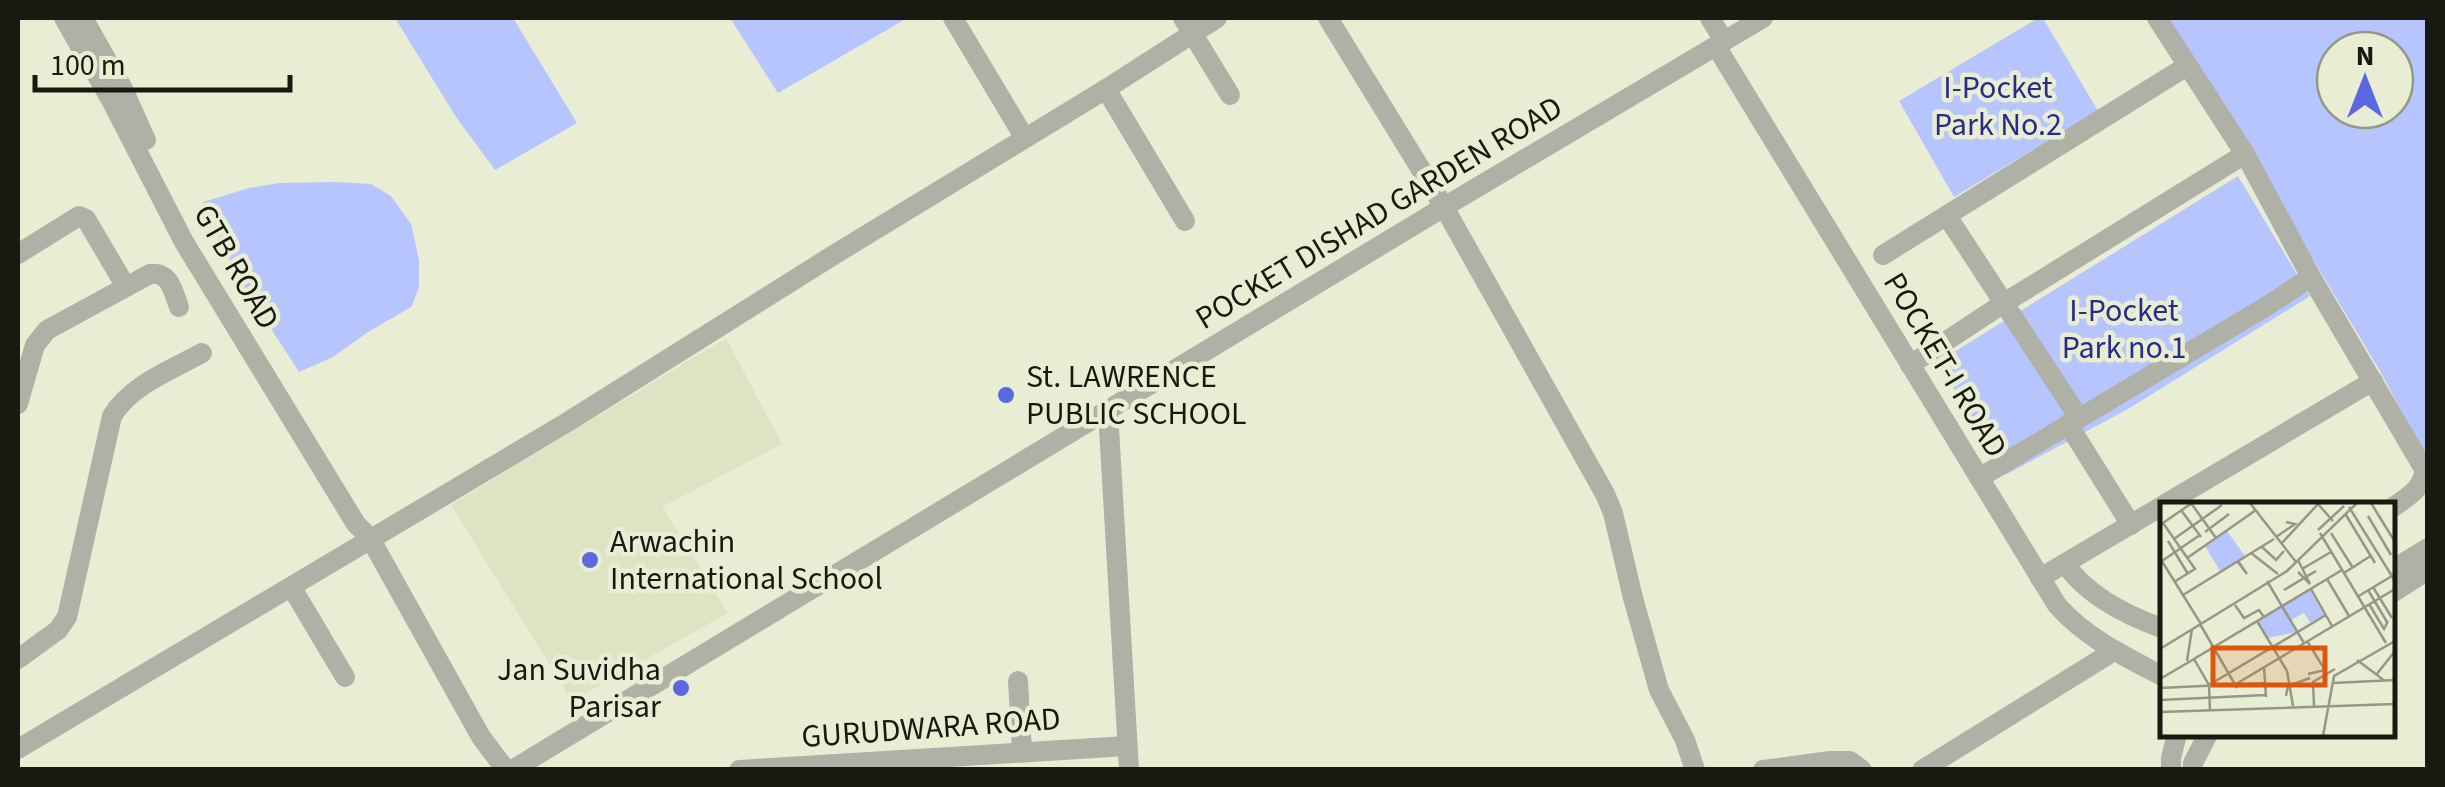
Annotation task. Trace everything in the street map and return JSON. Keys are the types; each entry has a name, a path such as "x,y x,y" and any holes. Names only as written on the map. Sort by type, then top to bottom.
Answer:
{"street":[{"name":"GTB ROAD","path":"64,18 191,239 367,519 370,538 481,737 509,770"},
{"name":"GTB ROAD","path":"83,18 122,89 191,239"},
{"path":"953,18 1024,137"},
{"path":"18,749 566,422 1106,89 1188,25 1217,18"},
{"path":"1328,18 1444,207 1605,494 1659,690 1695,770"},
{"name":"POCKET-I ROAD","path":"1710,18 1720,44 2057,605 2074,624 2160,675"},
{"name":"POCKET DISHAD GARDEN ROAD","path":"509,770 1763,18"},
{"path":"2157,18 2244,154 2424,469 2417,490 2395,506"},
{"path":"1188,25 1230,95"},
{"path":"1883,254 2187,66"},
{"path":"1106,89 1186,221"},
{"path":"1910,365 2244,154"},
{"path":"18,254 79,216 86,219 126,287"},
{"path":"1947,216 2004,303 2131,524"},
{"path":"18,404 34,345 47,330 150,274 167,277 180,307"},
{"path":"1978,478 2312,277"},
{"path":"18,659 58,630 67,617 112,416 120,402 202,353"},
{"path":"2169,502 2373,381"},
{"path":"1108,411 1130,770"},
{"path":"2040,578 2160,507"},
{"path":"2395,568 2428,548"},
{"path":"2065,564 2077,581 2116,608 2160,627"},
{"path":"2395,591 2428,570"},
{"path":"292,588 345,677"},
{"path":"1922,770 2114,651"},
{"path":"1018,681 1022,752"},
{"path":"2171,770 2176,737"},
{"path":"2193,770 2206,737"},
{"name":"GURUDWARA ROAD","path":"739,770 1128,746"},
{"path":"1762,770 1830,761 1850,761 1862,770"}],"shaded area":[{"name":"Arwachin International School","path":"726,338 782,444 662,507 728,613 572,701 451,505"}],"green space":[{"path":"395,18 513,18 577,123 495,170 456,117"},
{"path":"730,18 902,18 904,20 778,93"},
{"name":"I-Pocket Park No.2","path":"2043,18 2098,111 1954,197 1899,101"},
{"path":"2168,18 2427,18 2427,459 2380,371"},
{"name":"I-Pocket Park no.1","path":"2238,176 2310,296 2128,409 2005,475 1938,362"},
{"path":"279,183 371,184 391,196 411,224 419,260 419,288 411,307 333,357 299,372 234,268 203,202"}],"place":[{"name":"St. LAWRENCE PUBLIC SCHOOL","path":"1006,395"},
{"name":"Arwachin International School","path":"590,560"},
{"name":"Jan Suvidha Parisar","path":"681,688"}]}
